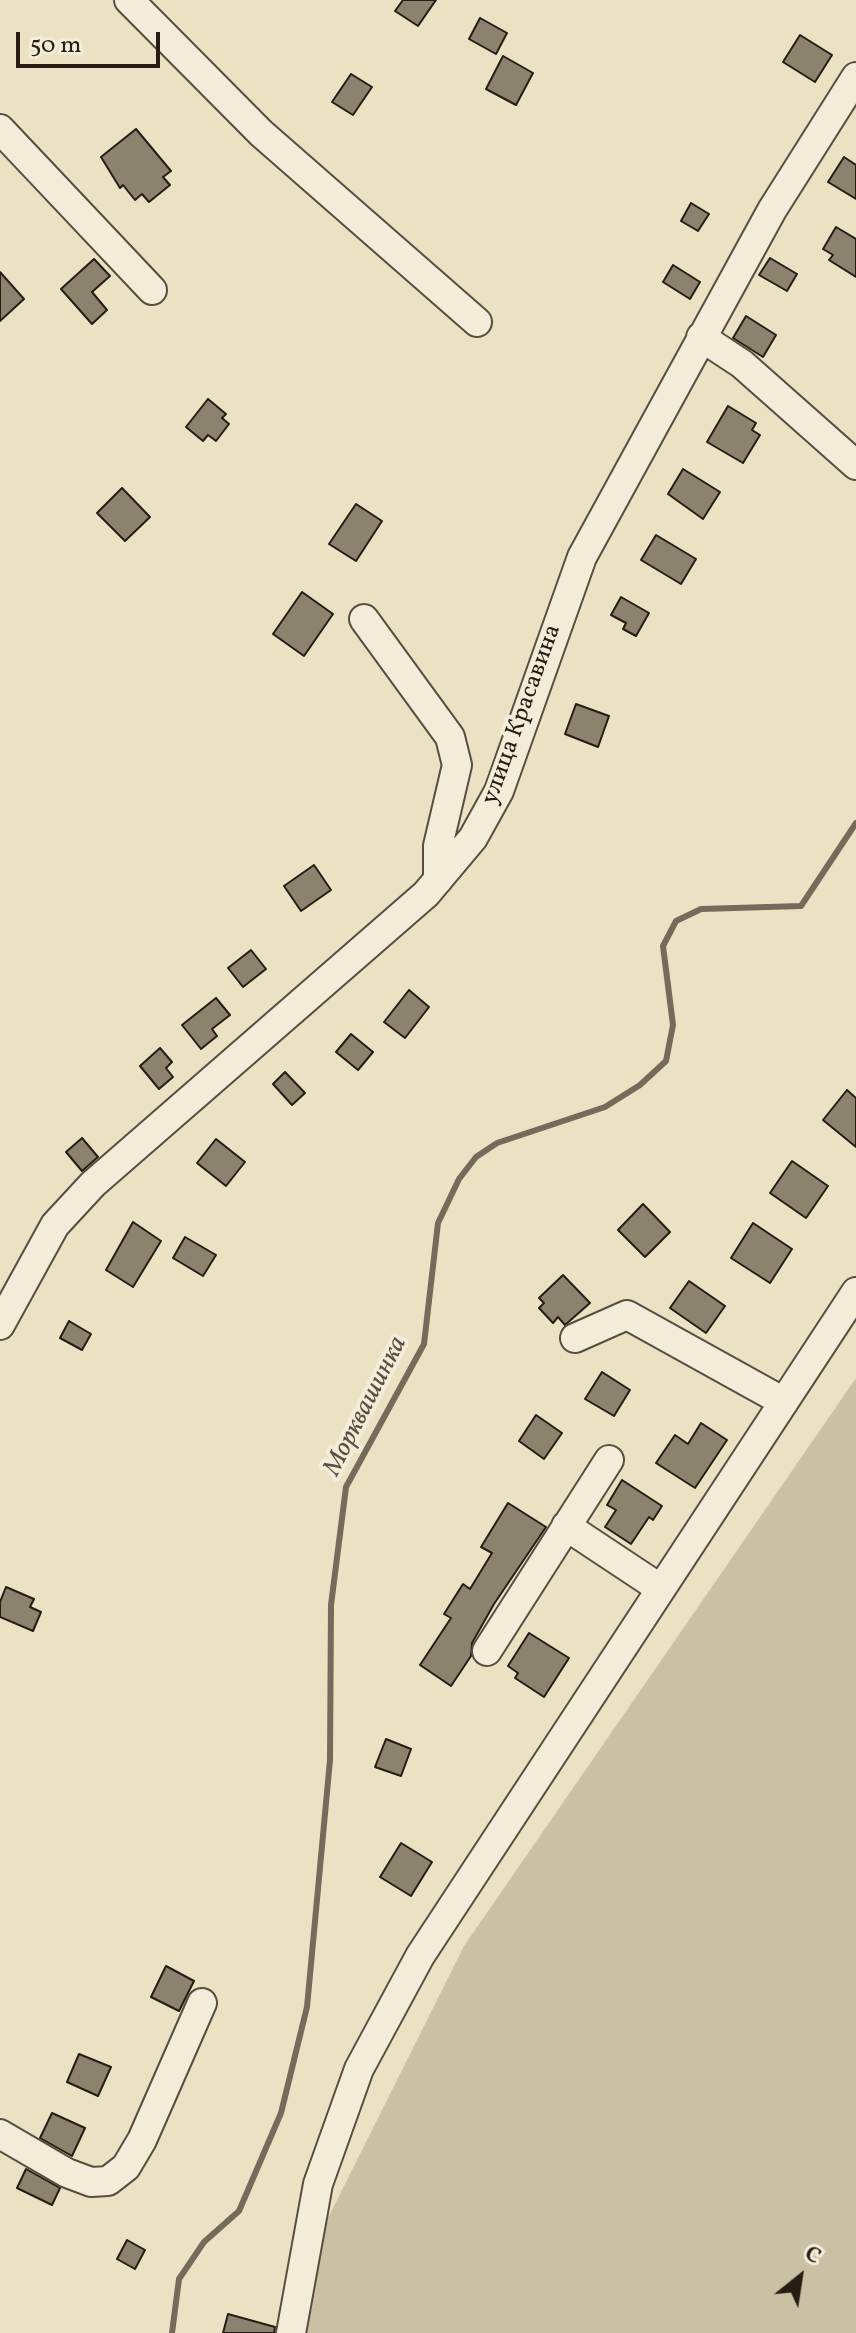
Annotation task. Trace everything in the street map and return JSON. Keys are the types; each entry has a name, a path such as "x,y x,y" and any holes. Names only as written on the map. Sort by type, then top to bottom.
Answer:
{"street":[{"path":"129,0 261,133 477,322"},
{"name":"улица Красавина","path":"0,1325 55,1225 93,1184 438,880 473,838 499,791 582,557 772,210 856,77"},
{"path":"0,129 152,290"},
{"path":"701,337 742,364 856,465"},
{"path":"364,619 450,737 457,765 438,846 438,880"},
{"path":"291,2333 318,2184 359,2069 420,1956 856,1292"},
{"path":"575,1338 627,1315 784,1402"},
{"path":"487,1651 609,1460"},
{"path":"566,1526 661,1589"},
{"path":"0,2134 67,2173 91,2182 108,2181 126,2167 142,2140 202,2003"}],"shaded area":[{"path":"856,1378 856,2333 305,2333 314,2246 464,1946"}],"building":[{"path":"403,0 436,0 418,26 395,11"},
{"path":"480,18 507,33 496,54 469,39"},
{"path":"800,35 832,55 815,82 783,62"},
{"path":"503,56 533,73 516,105 486,89"},
{"path":"351,74 372,87 353,115 332,102"},
{"path":"136,129 171,171 163,177 170,185 149,202 142,194 135,200 123,185 120,188 101,157"},
{"path":"844,157 856,165 856,199 828,182"},
{"path":"691,203 709,214 698,231 681,221"},
{"path":"836,227 856,239 856,277 829,260 833,255 823,249"},
{"path":"770,258 797,274 787,291 759,275"},
{"path":"94,259 110,276 92,292 107,310 92,324 61,289"},
{"path":"673,265 700,282 690,299 663,282"},
{"path":"0,272 24,299 0,321"},
{"path":"746,316 776,335 763,357 733,338"},
{"path":"208,399 226,414 222,418 229,424 216,441 208,435 203,441 186,427"},
{"path":"728,406 756,423 752,430 760,435 743,463 707,442"},
{"path":"683,469 720,492 703,519 668,494"},
{"path":"122,488 150,517 125,541 97,513"},
{"path":"356,504 382,521 356,561 329,544"},
{"path":"656,535 696,559 681,584 641,560"},
{"path":"302,592 333,614 304,656 273,634"},
{"path":"621,597 649,613 636,636 623,629 626,623 611,615"},
{"path":"576,704 609,716 598,747 565,734"},
{"path":"314,865 331,890 301,911 284,886"},
{"path":"251,950 266,969 243,987 228,968"},
{"path":"409,990 429,1007 405,1038 384,1022"},
{"path":"216,998 230,1015 212,1029 217,1036 201,1049 182,1025"},
{"path":"351,1034 373,1052 358,1070 336,1052"},
{"path":"160,1048 172,1062 166,1068 173,1077 159,1089 140,1066"},
{"path":"285,1072 305,1093 292,1105 273,1084"},
{"path":"847,1090 856,1098 856,1147 823,1120"},
{"path":"82,1138 98,1157 82,1171 66,1152"},
{"path":"216,1139 245,1162 226,1186 197,1163"},
{"path":"792,1161 828,1186 806,1218 770,1193"},
{"path":"643,1204 670,1232 645,1257 618,1230"},
{"path":"133,1222 161,1241 133,1287 106,1270"},
{"path":"753,1223 792,1249 770,1283 731,1258"},
{"path":"185,1237 216,1255 203,1276 173,1258"},
{"path":"563,1275 590,1303 565,1325 558,1317 553,1323 539,1308 544,1303 539,1298"},
{"path":"689,1281 725,1306 706,1333 670,1308"},
{"path":"69,1321 91,1334 82,1350 60,1338"},
{"path":"602,1372 630,1390 614,1416 585,1399"},
{"path":"536,1415 562,1433 544,1459 519,1441"},
{"path":"701,1423 727,1440 695,1488 656,1463 675,1435 688,1444"},
{"path":"622,1480 662,1506 653,1520 649,1517 631,1544 605,1527 616,1510 607,1505"},
{"path":"508,1503 546,1527 494,1604 472,1643 471,1656 451,1686 420,1665 451,1618 444,1614 463,1584 470,1589 492,1553 481,1547"},
{"path":"6,1587 34,1599 30,1607 41,1612 33,1631 0,1617 0,1602"},
{"path":"529,1633 569,1658 544,1697 515,1678 518,1673 508,1666"},
{"path":"386,1739 411,1749 401,1776 375,1767"},
{"path":"401,1843 432,1862 411,1896 380,1877"},
{"path":"166,1966 194,1981 179,2011 151,1997"},
{"path":"79,2054 111,2067 98,2096 67,2082"},
{"path":"52,2113 85,2128 72,2156 40,2138"},
{"path":"26,2169 60,2188 52,2205 17,2188"},
{"path":"127,2240 145,2250 135,2269 117,2259"},
{"path":"228,2314 275,2327 274,2333 223,2333"}],"waterway":[{"name":"Морквашинка","path":"172,2333 179,2279 204,2242 239,2211 281,2113 307,2007 330,1760 331,1605 346,1487 424,1344 438,1223 459,1179 476,1157 497,1143 605,1107 640,1085 666,1061 673,1025 663,946 676,921 701,909 801,906 856,823"}]}
